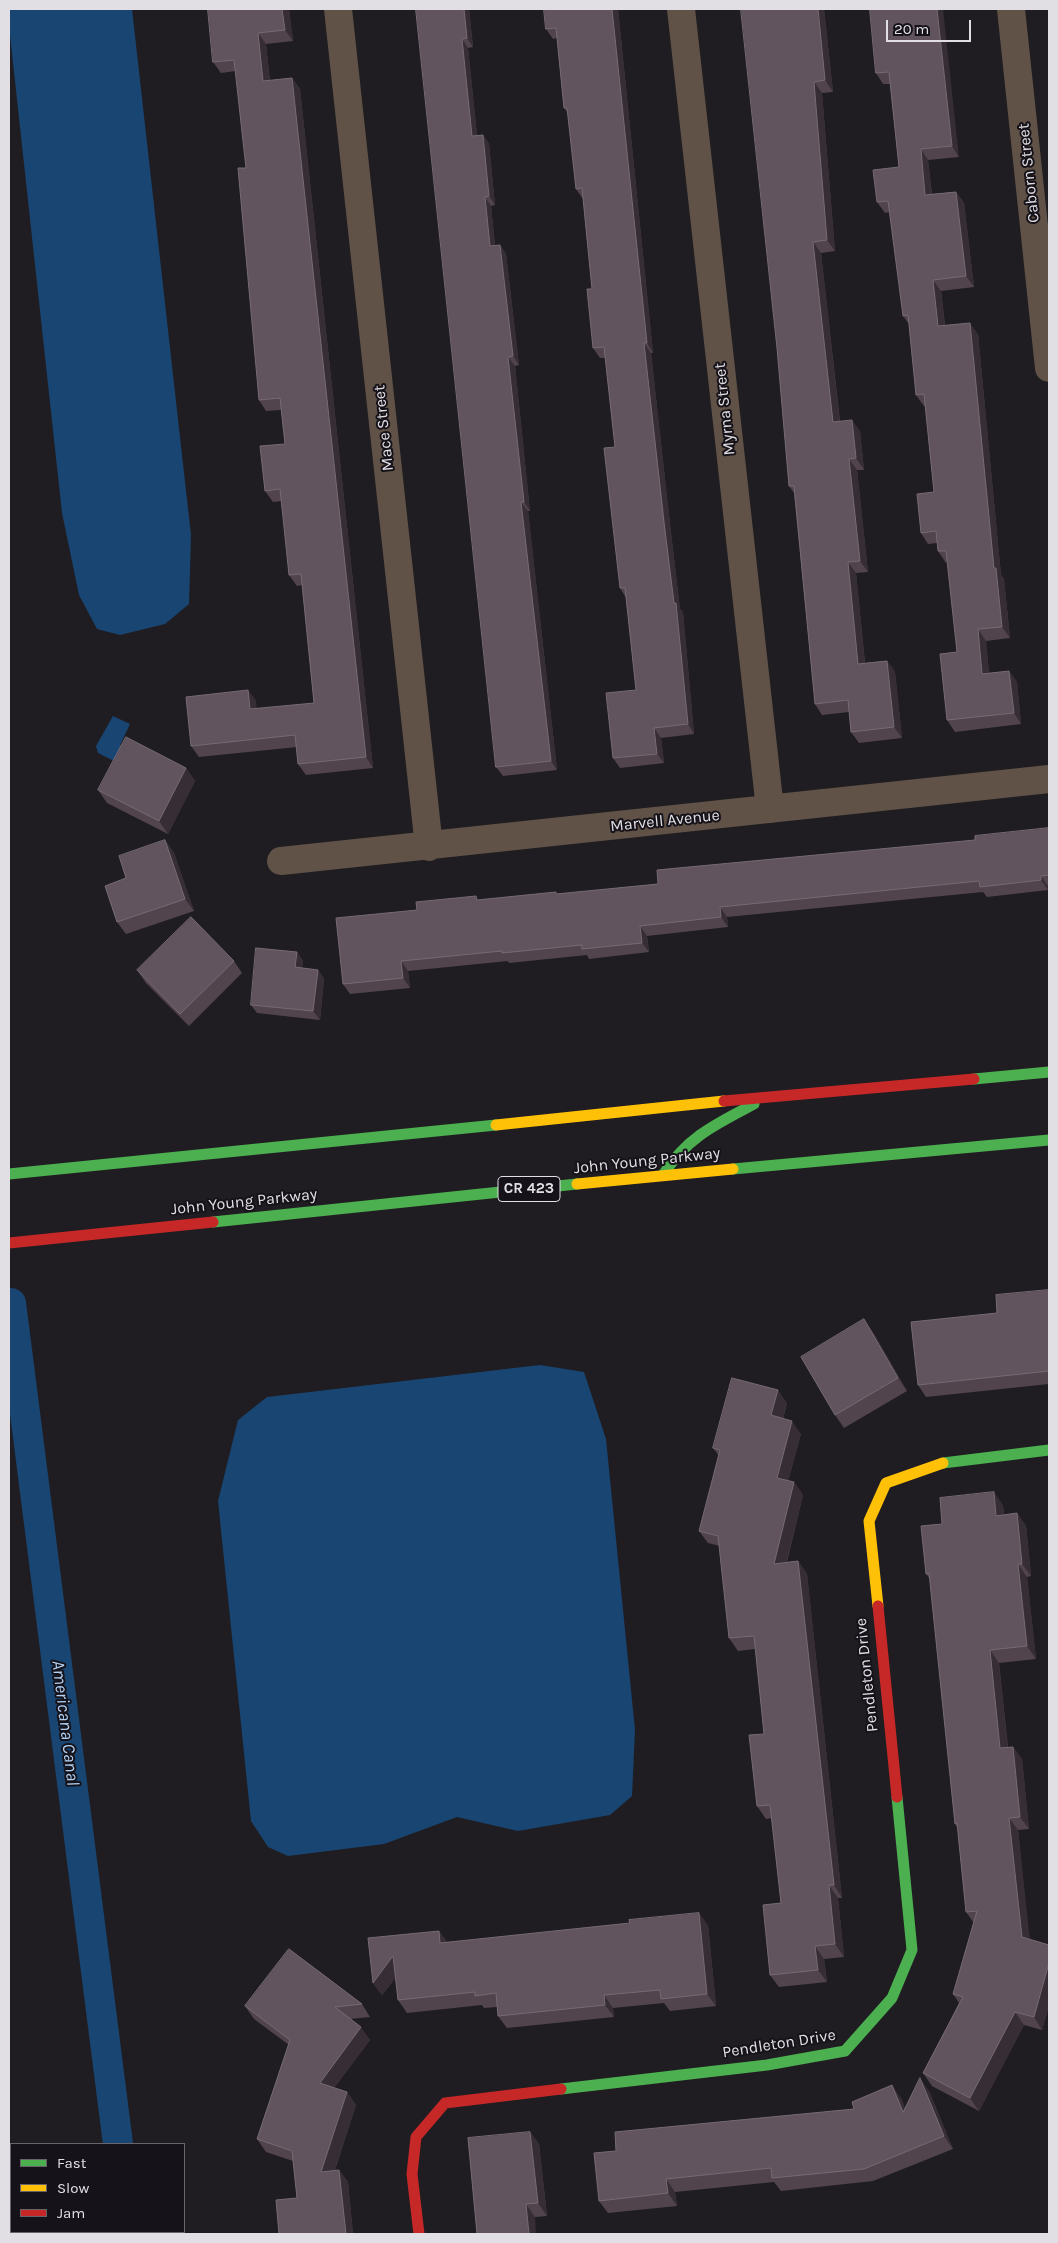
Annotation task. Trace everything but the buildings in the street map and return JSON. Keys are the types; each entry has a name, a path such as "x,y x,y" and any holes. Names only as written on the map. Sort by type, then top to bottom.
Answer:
{"main road":[{"path":"9,1174 767,1097 1049,1072"},
{"path":"663,1175 673,1156 693,1136 767,1097"},
{"name":"John Young Parkway","path":"9,1243 663,1175 1049,1140"},
{"name":"Pendleton Drive","path":"419,2234 412,2174 416,2137 445,2103 767,2065 845,2051 892,1998 912,1950 869,1521 886,1483 945,1462 1049,1450"}],"street":[{"name":"Mace Street","path":"338,9 429,847"},
{"name":"Myrna Street","path":"681,9 770,809"},
{"name":"Caborn Street","path":"1011,9 1049,368"},
{"name":"Marvell Avenue","path":"281,861 429,847 1049,779"}],"water":[{"path":"9,9 132,9 191,535 189,604 165,624 120,635 97,629 79,595 62,513 9,26"},
{"path":"113,716 130,724 120,745 123,751 114,761 98,753 96,746"},
{"path":"540,1365 584,1372 606,1439 635,1730 632,1796 610,1815 518,1831 457,1817 384,1844 288,1856 268,1847 251,1821 218,1501 238,1420 267,1397"}],"waterway":[{"name":"Americana Canal","path":"11,1303 118,2143"}],"traffic: fast":[{"path":"974,1079 1049,1072"},
{"path":"663,1175 672,1162 692,1141 715,1125 754,1104"},
{"path":"9,1174 496,1125"},
{"path":"733,1169 1049,1140"},
{"path":"213,1222 577,1184"},
{"path":"943,1463 1049,1450"},
{"path":"561,2089 767,2065 845,2051 892,1998 912,1950 897,1797"}],"traffic: slow":[{"path":"496,1125 724,1101"},
{"path":"577,1184 733,1169"},
{"path":"878,1606 869,1521 886,1483 943,1463"}],"traffic: jam":[{"path":"724,1101 974,1079"},
{"path":"9,1243 213,1222"},
{"path":"878,1606 897,1797"},
{"path":"419,2234 412,2174 416,2137 445,2103 561,2089"}]}
